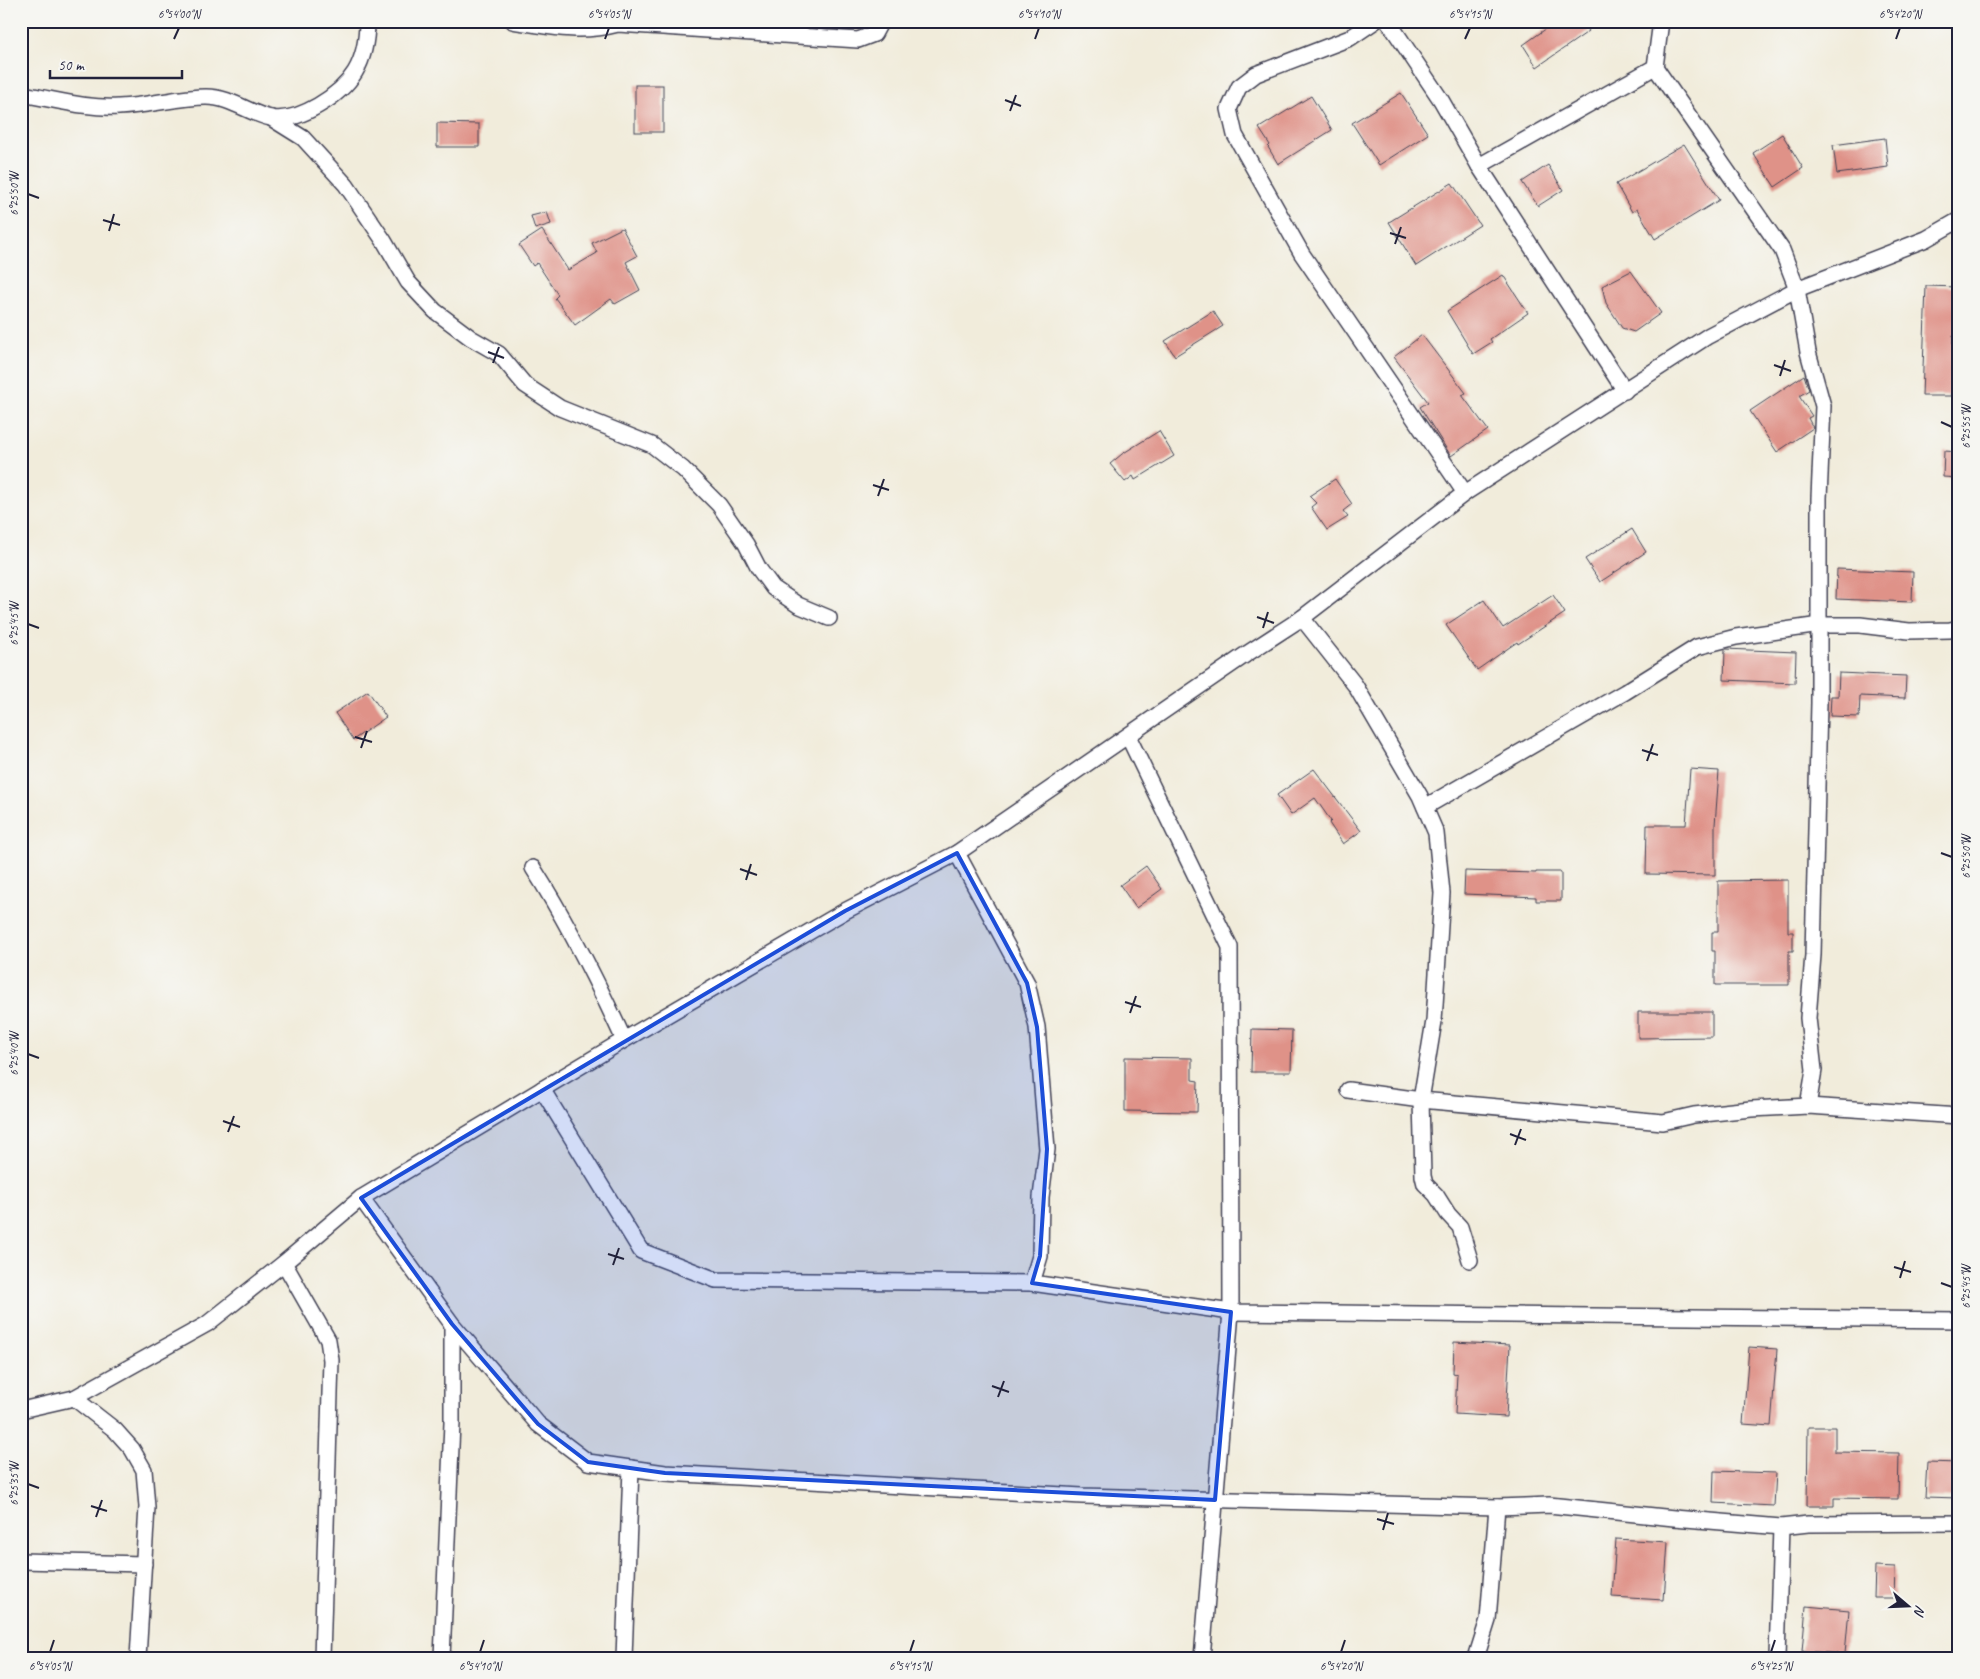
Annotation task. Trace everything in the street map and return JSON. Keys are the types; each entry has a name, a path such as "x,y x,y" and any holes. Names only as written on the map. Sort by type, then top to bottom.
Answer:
{"street":[{"path":"271,118 289,118 298,115 335,95 355,72 367,40 367,21"},
{"path":"513,21 575,30 600,29 618,24 858,40 874,34 881,21"},
{"path":"1375,21 1350,38 1256,74 1239,87 1229,109 1235,134 1302,254 1465,493"},
{"path":"1388,21 1441,100 1479,166 1625,391"},
{"path":"1661,21 1655,66 1782,250 1797,289 1808,352 1823,406 1819,498 1820,625 1813,954 1808,1018 1814,1070 1808,1106"},
{"path":"1479,166 1655,66"},
{"path":"21,94 85,106 119,107 178,98 209,97 232,102 271,118 303,138 346,185 384,241 408,282 435,311 472,338 499,354 525,386 560,408 652,445 683,470 719,505 746,544 759,570 773,588 798,605 829,618"},
{"path":"21,1410 74,1398 207,1324 284,1263 361,1198 624,1040 845,911 957,853 1245,654 1302,618 1465,493 1708,336 1797,289 1926,239 1959,220"},
{"path":"1302,618 1355,685 1420,796 1436,833 1442,893 1434,1021 1421,1100 1423,1176 1425,1184 1436,1195 1460,1228 1470,1260"},
{"path":"1425,807 1625,692 1697,647 1736,637 1820,625 1860,625 1910,631 1959,628"},
{"path":"1128,736 1230,946 1231,1312 1202,1658"},
{"path":"957,853 1027,983 1037,1027 1046,1149 1041,1198 1040,1256 1032,1283"},
{"path":"533,868 556,904 597,981 624,1040"},
{"path":"542,1089 641,1251 716,1280 1032,1283 1231,1312 1959,1320"},
{"path":"1348,1090 1421,1100 1663,1122 1694,1115 1751,1108 1808,1106 1959,1116"},
{"path":"361,1198 452,1324 538,1424 588,1462 665,1473 1082,1496 1497,1507 1549,1505 1781,1527 1808,1524 1959,1523"},
{"path":"284,1263 328,1340 331,1360 322,1658"},
{"path":"442,1658 452,1423 452,1324"},
{"path":"74,1398 116,1430 132,1449 144,1470 147,1507 138,1658"},
{"path":"624,1658 631,1468"},
{"path":"1476,1658 1488,1620 1497,1507"},
{"path":"1777,1658 1781,1527"},
{"path":"21,1561 144,1564"}],"highlighted area":[{"path":"957,853 1027,983 1037,1027 1047,1149 1040,1256 1032,1283 1231,1312 1215,1500 665,1473 588,1462 538,1424 452,1324 361,1198 845,911"}],"building":[{"path":"1557,21 1582,21 1589,31 1537,67 1523,45"},
{"path":"635,85 663,85 663,132 635,132"},
{"path":"1401,93 1428,134 1379,165 1352,123"},
{"path":"1311,96 1332,130 1278,164 1268,147 1270,145 1259,128"},
{"path":"437,123 479,124 479,147 437,147"},
{"path":"1782,134 1803,168 1775,187 1753,153"},
{"path":"1885,138 1888,167 1837,174 1833,145"},
{"path":"1684,144 1719,200 1655,239 1637,209 1632,212 1616,184"},
{"path":"1548,165 1563,190 1538,206 1522,182"},
{"path":"1452,183 1480,225 1416,266 1389,222"},
{"path":"547,212 551,224 535,229 531,216"},
{"path":"622,228 637,256 626,262 640,290 615,304 611,299 575,325 555,298 558,295 537,263 533,266 519,245 542,230 568,270 597,253 592,243"},
{"path":"1631,271 1661,313 1634,332 1622,328 1606,303 1602,286"},
{"path":"1503,275 1528,313 1490,339 1492,342 1473,354 1447,311"},
{"path":"1926,286 1958,287 1956,336 1953,336 1952,396 1922,396"},
{"path":"1213,311 1223,326 1175,356 1165,341"},
{"path":"1422,335 1466,393 1462,395 1488,430 1451,456 1420,407 1428,402 1394,357"},
{"path":"1804,375 1809,390 1799,396 1812,416 1808,418 1813,428 1777,452 1750,411"},
{"path":"1159,431 1174,456 1135,480 1133,476 1125,482 1110,464 1122,454"},
{"path":"1944,451 1959,452 1959,478 1943,477"},
{"path":"1335,479 1352,504 1343,511 1348,517 1327,530 1311,507 1316,503 1309,496"},
{"path":"1632,529 1646,552 1600,582 1585,559"},
{"path":"1837,569 1913,572 1912,602 1836,599"},
{"path":"1553,595 1565,613 1518,644 1517,642 1477,670 1446,625 1484,600 1503,628"},
{"path":"1725,649 1796,652 1795,683 1724,680"},
{"path":"1839,673 1906,676 1905,698 1860,696 1859,717 1830,716 1831,696 1838,696"},
{"path":"368,691 386,717 353,740 335,713"},
{"path":"1314,769 1361,831 1343,844 1329,823 1331,821 1315,798 1291,815 1277,795"},
{"path":"1690,769 1719,771 1715,825 1715,875 1646,874 1647,825 1686,825"},
{"path":"1146,866 1162,889 1136,908 1120,885"},
{"path":"1465,871 1561,872 1561,901 1536,901 1536,897 1464,894"},
{"path":"1788,880 1788,932 1793,932 1793,951 1789,951 1789,985 1715,985 1715,951 1712,951 1712,932 1718,932 1718,881"},
{"path":"1638,1012 1712,1012 1712,1037 1638,1038"},
{"path":"1252,1029 1292,1030 1291,1072 1251,1072"},
{"path":"1125,1057 1192,1058 1192,1080 1198,1081 1197,1112 1125,1111"},
{"path":"1454,1342 1510,1345 1506,1417 1455,1414 1457,1374 1453,1373"},
{"path":"1749,1347 1777,1349 1771,1426 1743,1424"},
{"path":"1808,1427 1835,1427 1835,1452 1899,1453 1898,1499 1834,1498 1834,1506 1807,1506"},
{"path":"1927,1462 1959,1463 1958,1498 1925,1497"},
{"path":"1714,1471 1776,1473 1774,1506 1713,1503"},
{"path":"1616,1539 1668,1542 1664,1600 1612,1597"},
{"path":"1875,1566 1895,1567 1894,1598 1874,1598"},
{"path":"1806,1606 1849,1610 1845,1654 1802,1651"}]}
